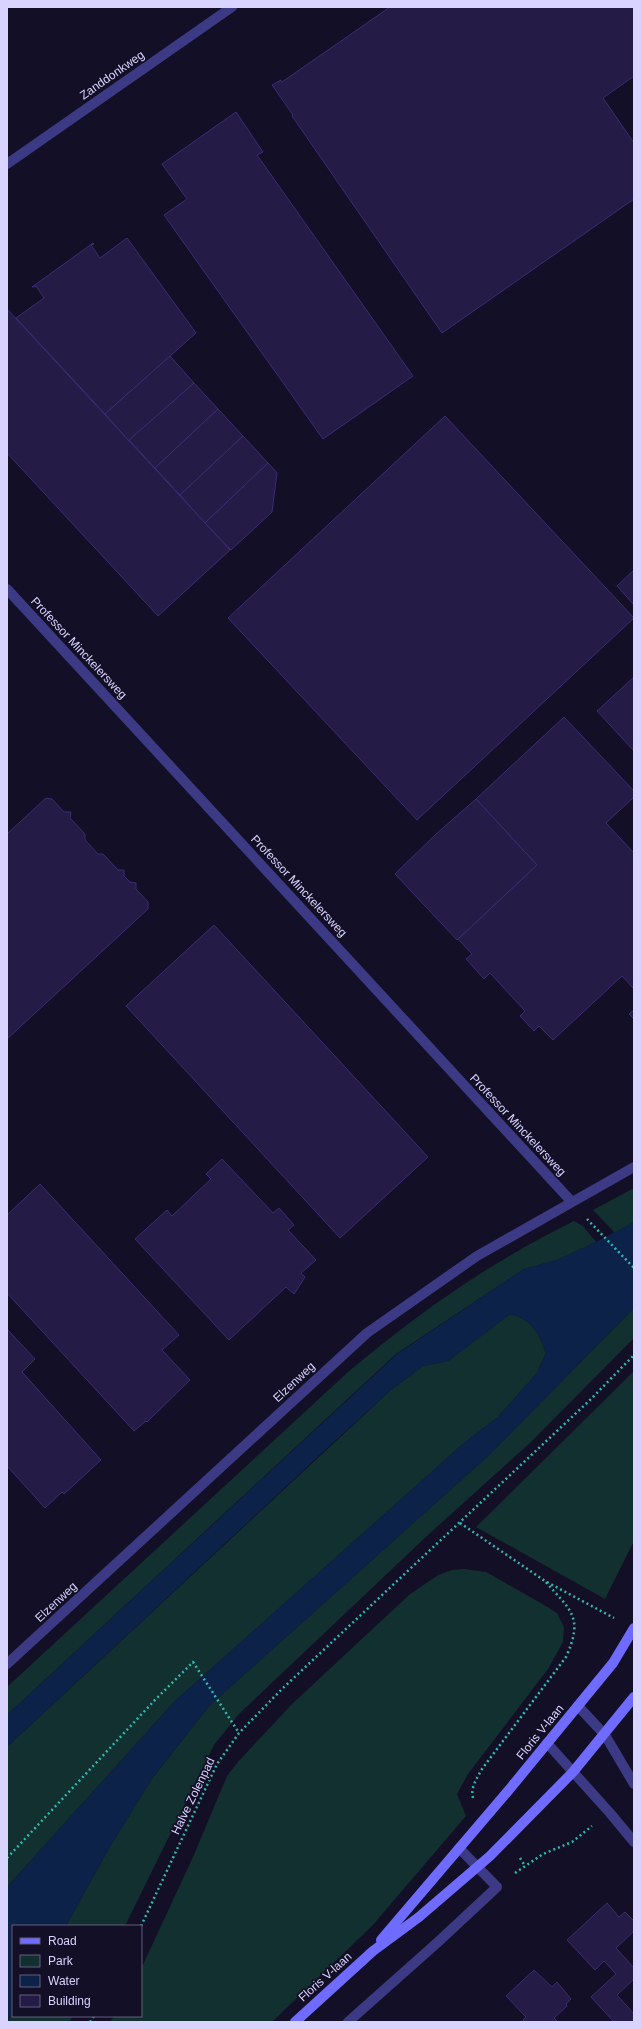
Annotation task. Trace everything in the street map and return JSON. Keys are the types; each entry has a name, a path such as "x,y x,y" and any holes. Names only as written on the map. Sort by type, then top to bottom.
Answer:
{"street":[{"name":"Zanddonkweg","path":"7,164 232,7"},
{"name":"Professor Minckelersweg","path":"7,589 571,1201"},
{"name":"Elzenweg","path":"7,1664 367,1333 477,1256 571,1201 634,1167"},
{"name":"Floris V-laan","path":"373,1951 485,1819 613,1663 634,1628"},
{"name":"Floris V-laan","path":"295,2022 373,1951 419,1917 478,1867 573,1772 634,1698"},
{"path":"578,1706 605,1734 634,1784"},
{"path":"547,1743 634,1842"},
{"path":"348,2022 438,1942 497,1886 459,1848"}],"path":[{"path":"591,1224 634,1268"},
{"name":"Halve Zolenpad","path":"141,1925 217,1764 239,1732 283,1688 589,1401 634,1355"},
{"path":"460,1523 545,1581 634,1628"},
{"path":"485,1819 473,1800 471,1793 474,1782 482,1769 566,1657 574,1639 574,1621 568,1607 545,1581"},
{"path":"7,1858 154,1701 193,1662 239,1732"},
{"path":"497,1886 543,1854 572,1842 610,1813"},
{"path":"506,1840 525,1866"}],"green space":[{"path":"634,1188 634,1222 615,1233 593,1210"},
{"path":"574,1221 583,1226 596,1242 557,1260 524,1269 396,1354 7,1715 7,1687 348,1372 401,1329 456,1289 514,1253"},
{"path":"634,1308 634,1338 531,1442 428,1535 239,1714 214,1745 125,1925 67,1925 108,1850 151,1780 209,1706 487,1457"},
{"path":"510,1314 529,1323 534,1328 540,1339 546,1353 537,1373 498,1417 464,1443 174,1702 7,1887 7,1747 391,1390 423,1366 448,1361"},
{"path":"634,1371 634,1541 605,1599 476,1527"},
{"path":"464,1569 486,1572 557,1613 564,1627 563,1642 548,1669 468,1774 457,1794 466,1816 372,1926 272,2022 110,2022 113,2017 142,2017 142,1967 193,1857 227,1776 237,1763 291,1705 409,1595 438,1575 452,1570"},
{"path":"12,2014 12,2017 72,2017 69,2022 7,2022"}],"water":[{"path":"634,1222 634,1308 487,1457 209,1706 151,1780 108,1850 67,1925 12,1925 12,2014 7,2021 7,1887 174,1702 464,1443 498,1417 537,1373 546,1353 534,1328 524,1320 510,1314 448,1361 423,1366 391,1390 336,1440 7,1747 7,1715 397,1354 524,1269 557,1260"}],"building":[{"path":"390,7 634,7 634,76 603,98 634,143 634,199 442,333 272,85 281,80 282,82"},
{"path":"236,112 263,152 257,155 413,376 323,439 164,215 187,199 162,164"},
{"path":"127,238 196,333 105,414 16,318 44,298 36,286 32,287 93,243 94,244 91,245 100,258"},
{"path":"7,309 230,550 158,616 7,453"},
{"path":"170,356 194,383 129,441 105,414"},
{"path":"194,383 218,409 155,468 129,440"},
{"path":"218,409 243,436 180,495 155,468"},
{"path":"445,416 634,618 417,820 228,618"},
{"path":"243,436 268,463 205,523 180,495"},
{"path":"268,463 277,473 272,512 231,550 205,523"},
{"path":"634,570 634,605 617,586"},
{"path":"634,677 634,751 597,711"},
{"path":"564,717 634,791 634,797 606,823 634,853 634,989 622,976 553,1040 539,1026 534,1031 520,1016 525,1011 490,973 484,979 466,959 472,954 458,939 537,865 476,799"},
{"path":"46,798 52,799 64,812 71,812 70,818 85,834 85,840 98,854 103,854 118,870 124,870 124,876 130,882 136,883 136,889 148,902 148,909 7,1039 7,834"},
{"path":"476,799 537,865 457,940 395,874 435,835"},
{"path":"214,925 428,1157 340,1238 126,1006"},
{"path":"634,1010 634,1019 629,1014"},
{"path":"222,1159 273,1213 279,1208 294,1225 288,1230 316,1260 301,1273 305,1277 294,1294 286,1287 229,1340 135,1239 167,1210 172,1216 211,1179 206,1174"},
{"path":"40,1184 179,1335 162,1350 190,1380 147,1422 146,1421 134,1431 7,1293 7,1215"},
{"path":"7,1329 35,1359 22,1372 101,1460 64,1494 62,1492 45,1508 7,1466"},
{"path":"607,1903 619,1917 625,1912 634,1921 634,1931 616,1948 634,1968 634,1979 617,1995 634,2014 633,2022 614,2022 591,1997 616,1974 604,1961 595,1970 567,1940"},
{"path":"534,1970 552,1987 557,1982 571,1999 566,2004 567,2006 554,2018 558,2022 525,2022 523,2020 526,2017 506,1996"}]}
